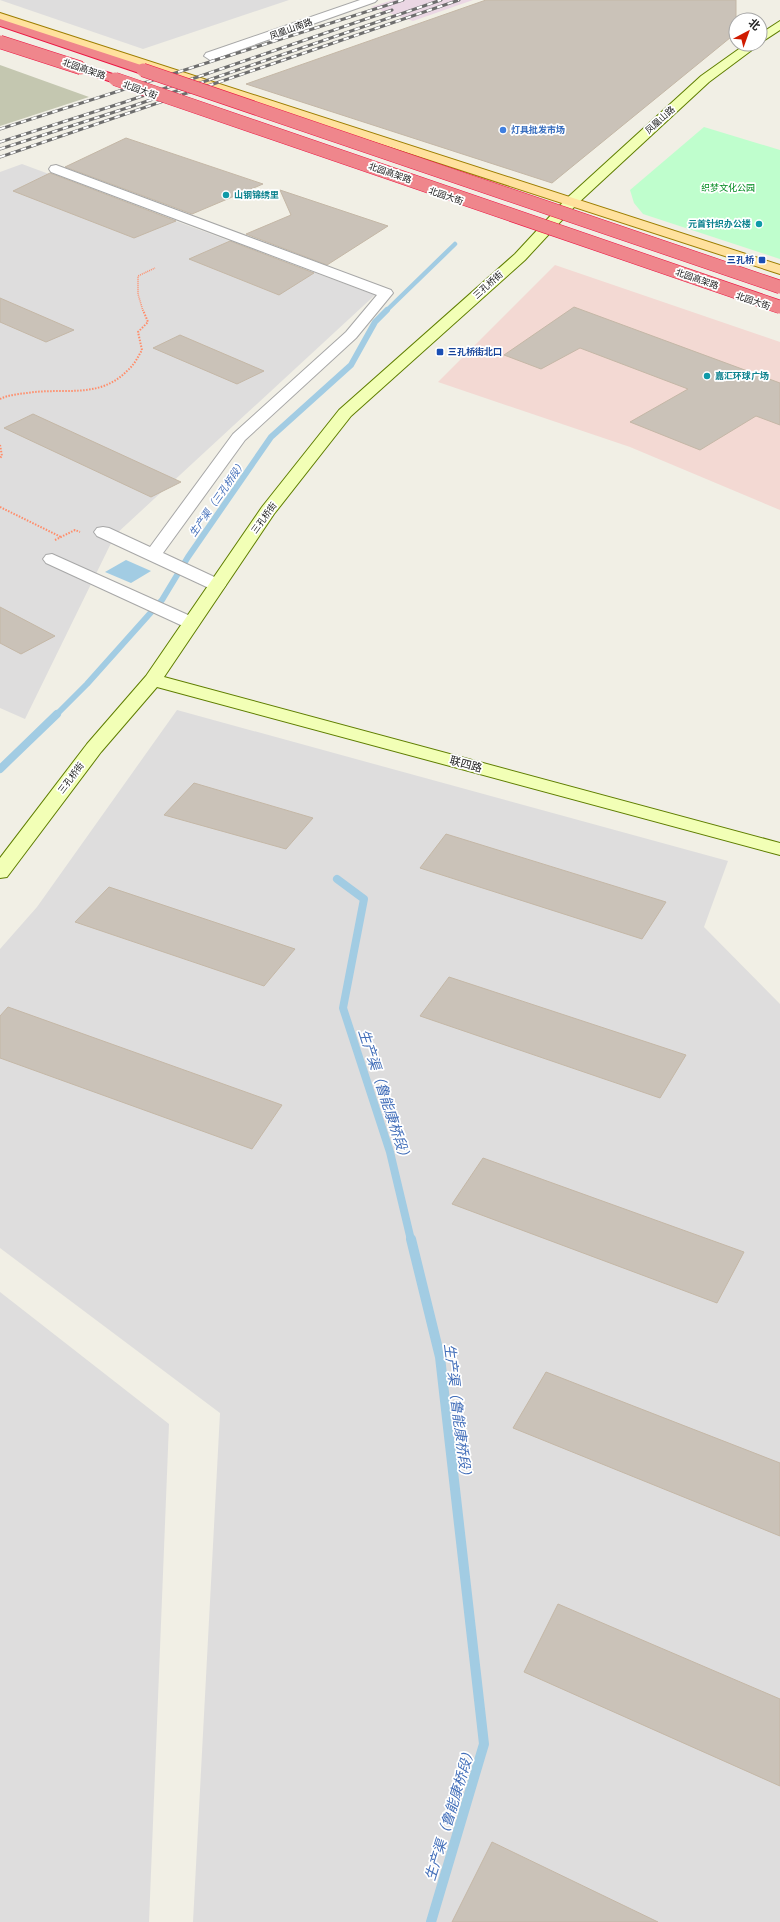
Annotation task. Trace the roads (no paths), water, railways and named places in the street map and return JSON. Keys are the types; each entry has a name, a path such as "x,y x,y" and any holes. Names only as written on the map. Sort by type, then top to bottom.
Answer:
{"highway":[{"path":"0,16 63,43"},
{"name":"北园高架路","path":"0,22 780,287"},
{"name":"北园高架路","path":"0,41 780,308"}],"main road":[{"path":"0,16 780,270"},
{"path":"768,33 780,24"},
{"name":"北园大街","path":"0,41 546,231 780,308"},
{"name":"凤凰山路","path":"571,202 705,79 743,52"},
{"name":"三孔桥街","path":"0,872 94,748 153,680 268,511 345,413 520,257 546,231 571,202"},
{"name":"联四路","path":"153,680 780,849"}],"street":[{"name":"凤凰山南路","path":"210,56 258,41 371,0"},
{"path":"56,169 386,293 351,334 238,437 153,555"},
{"path":"103,532 217,585"},
{"path":"50,551 191,624"}],"water":[{"path":"126,560 151,571 131,583 105,572"}],"waterway":[{"name":"生产渠（三孔桥段）","path":"386,311 455,244"},
{"name":"生产渠（三孔桥段）","path":"57,714 87,684 162,600 188,557 271,437 351,365 375,322 386,311"},
{"name":"生产渠（三孔桥段）","path":"0,769 57,714"},
{"name":"生产渠（鲁能康桥段）","path":"337,879 364,899 343,1008 390,1152 411,1240"},
{"name":"生产渠（鲁能康桥段）","path":"411,1239 440,1357 484,1744 431,1922"}],"railway":[{"path":"0,129 403,0"},
{"path":"0,149 133,106 441,0"},
{"path":"0,157 459,0"},
{"path":"0,142 125,102 392,10"}],"place":[{"name":"灯具批发市场","path":"503,130"},
{"name":"山钢锦绣里","path":"226,195"},
{"name":"元首针织办公楼","path":"759,224"},
{"name":"三孔桥","path":"762,260"},
{"name":"三孔桥街北口","path":"440,352"},
{"name":"嘉汇环球广场","path":"707,376"}],"park label":[{"name":"织梦文化公园","path":"728,188"}]}
